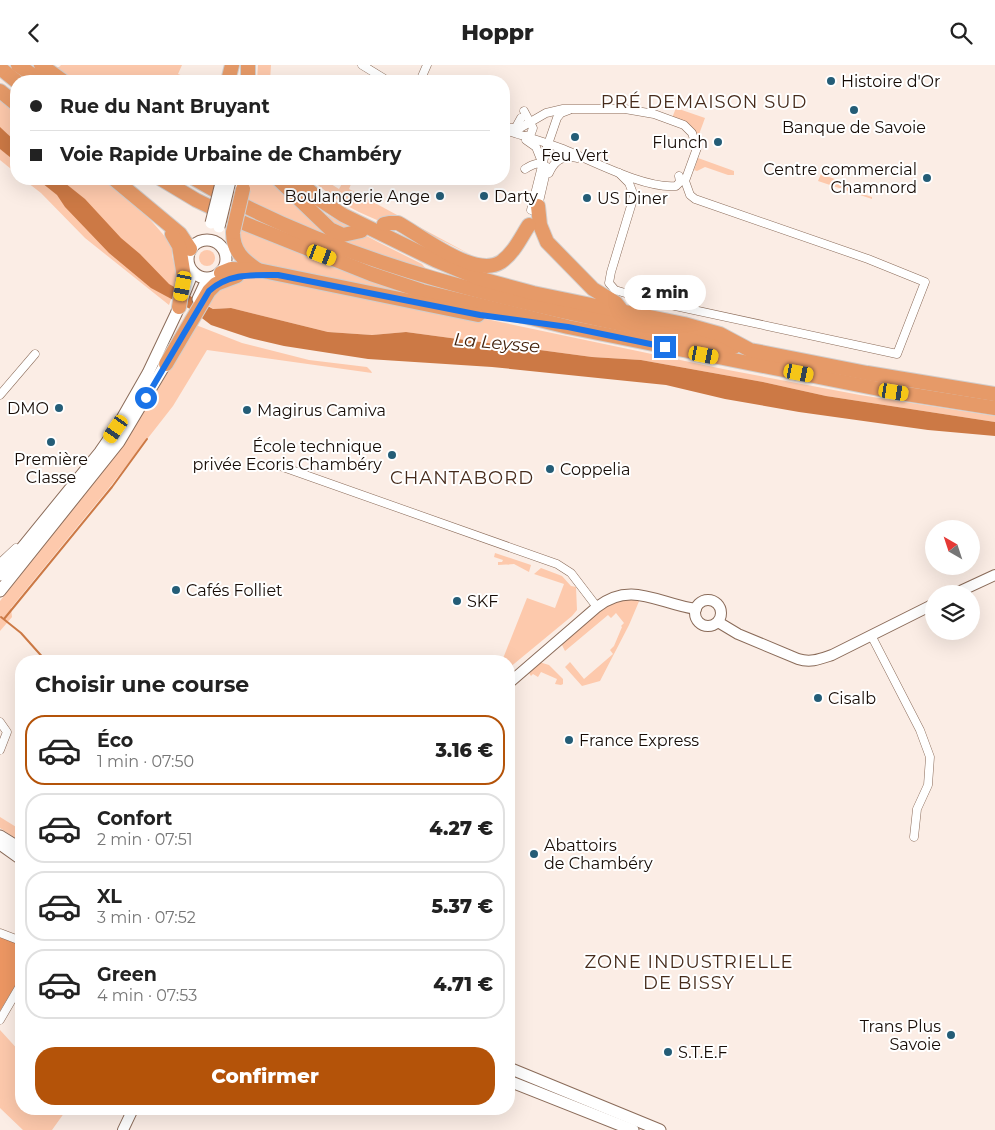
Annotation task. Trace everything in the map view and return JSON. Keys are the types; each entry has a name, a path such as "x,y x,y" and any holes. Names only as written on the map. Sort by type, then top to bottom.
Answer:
{"highway":[{"path":"18,65 32,75"},
{"path":"41,65 55,75"},
{"path":"0,91 10,100"},
{"path":"121,185 161,220 195,245"},
{"path":"168,185 254,227 371,274 478,306 704,355 894,392 995,408"},
{"path":"170,185 182,193"},
{"path":"206,185 253,211 366,258 438,280 525,303 750,350 866,373 995,394"},
{"path":"246,185 233,232 235,246 240,255 258,270"},
{"path":"284,185 330,229 343,235 361,231"},
{"path":"298,185 343,215 450,267 478,278 720,334 750,350"},
{"path":"303,185 320,200"},
{"path":"311,185 315,189 320,200"},
{"path":"384,224 398,223 472,265 494,265 502,261 512,261 521,249 535,208"},
{"path":"535,208 547,242 593,289 616,303 621,310"},
{"path":"161,220 178,244 189,275 183,286 177,311"},
{"path":"450,267 481,273 493,271 505,262"},
{"path":"166,364 211,282 231,269 258,270 480,315 568,327"},
{"path":"211,282 216,284 236,276 278,275"}],"main road":[{"path":"215,225 226,259 224,269 211,282 201,277 189,275 188,263 195,245 215,225 226,185"},
{"path":"195,245 211,240 221,245"},
{"path":"0,575 100,453 148,373 177,311"},
{"path":"0,591 119,442 166,364"},
{"path":"0,836 15,845"},
{"path":"0,845 15,855"},
{"path":"515,1070 660,1130"},
{"path":"515,1083 633,1130"}],"street":[{"path":"362,65 378,75"},
{"path":"535,208 542,164 557,118 561,113 571,109"},
{"path":"510,129 515,129 554,110 571,109 625,109 646,112 684,125 692,133 697,148 685,181 690,195 695,199 868,259 925,282 897,354 659,302 615,290 610,283 610,272 634,196 629,183 619,173"},
{"path":"515,129 522,115 530,122 533,129 530,136 525,137"},
{"path":"510,132 548,144 619,173 666,187 679,184 679,176"},
{"path":"510,133 533,143 542,164 547,169 544,184"},
{"path":"535,208 551,167 556,161 571,157 592,162"},
{"path":"525,169 535,164 542,164"},
{"path":"0,395 35,354"},
{"path":"280,466 557,564 571,573 597,607"},
{"path":"0,563 48,517"},
{"path":"973,585 995,575"},
{"path":"515,678 597,607 618,595 634,593 678,606 696,609"},
{"path":"704,601 715,601 721,611 718,621 710,625 702,624 697,617 696,609 704,601"},
{"path":"718,621 738,633 804,661 818,660 925,608"},
{"path":"871,635 917,723 930,757 928,785 916,809 914,837"},
{"path":"0,722 7,732 0,750"},
{"path":"0,933 15,939"},
{"path":"0,1020 15,994"},
{"path":"123,1130 130,1115"}],"shaded area":[{"path":"61,65 182,65 178,74 181,75 59,75 51,68"},
{"path":"258,65 271,65 270,75 257,75"},
{"path":"0,100 10,108 10,168 0,160"},
{"path":"676,108 705,118 698,137 672,118"},
{"path":"0,127 10,136 10,157 0,149"},
{"path":"698,158 734,171 734,175 728,175 705,167 697,171 694,170"},
{"path":"821,174 851,185 854,191 872,197 872,199 818,181"},
{"path":"31,185 112,185 123,194 151,220 173,248 172,255 178,279 169,305 85,238"},
{"path":"44,185 68,185 85,199 121,238 140,254 169,284 213,309 231,308 328,332 372,335 406,332 592,357 641,360 763,382 826,396 995,422 995,436 928,430 799,412 725,399 666,385 492,367 368,359 284,346 250,338 211,325 190,309 151,288 109,253 65,207 57,195"},
{"path":"250,185 275,185 283,191 422,264 462,314 723,369 860,395 995,416 995,422 826,396 763,382 641,360 592,357 406,332 372,335 328,332 231,308 213,309 208,305 215,293 226,286 237,265 235,255 246,187"},
{"path":"318,185 333,185 339,189 341,185 351,185 349,189 473,256 393,216 377,220 342,203"},
{"path":"207,250 213,252 215,258 213,264 207,266 201,264 199,258 201,252"},
{"path":"196,325 242,343 309,360 367,367 372,373 207,350 173,406 11,608 12,617 0,631 0,601 118,451 150,403"},
{"path":"495,553 531,565 529,572 514,564 498,565 498,562 503,560 494,557"},
{"path":"541,568 562,576 571,586 576,587 577,610 515,663 515,655 504,655 527,598 555,608 564,584 534,574"},
{"path":"640,599 629,625 600,681 582,686 565,667 570,662 584,679 613,654 610,650 614,646 621,626 624,623 616,613 611,618 608,615 565,651 562,645 563,642 614,600"},
{"path":"539,662 549,665 563,679 563,684 555,684 557,679 541,672 538,677 533,674 531,676 530,670"},
{"path":"0,817 15,826 15,838 0,828"},
{"path":"0,935 15,942 15,986 0,1011"},
{"path":"0,1030 15,1046 15,1115 63,1115 52,1130 23,1130 0,1108"}],"waterway":[{"path":"4,619 112,487 147,439"},
{"path":"1,617 21,633 41,655"}],"place":[{"name":"Histoire d'Or","path":"831,81"},
{"name":"Banque de Savoie","path":"854,110"},
{"name":"Feu Vert","path":"575,137"},
{"name":"Flunch","path":"718,142"},
{"name":"Centre commercial Chamnord","path":"927,178"},
{"name":"Boulangerie Ange","path":"440,196"},
{"name":"Darty","path":"484,196"},
{"name":"US Diner","path":"587,198"},
{"name":"DMO","path":"59,408"},
{"name":"Magirus Camiva","path":"247,410"},
{"name":"Première Classe","path":"51,442"},
{"name":"École technique privée Ecoris Chambéry","path":"392,455"},
{"name":"Coppelia","path":"550,469"},
{"name":"Cafés Folliet","path":"176,590"},
{"name":"SKF","path":"457,601"},
{"name":"Cisalb","path":"818,698"},
{"name":"France Express","path":"569,740"},
{"name":"Abattoirs de Chambéry","path":"534,854"},
{"name":"Trans Plus Savoie","path":"951,1035"},
{"name":"S.T.E.F","path":"668,1052"}],"district":[{"name":"PRÉ DEMAISON SUD","path":"704,102"},
{"name":"CHANTABORD","path":"462,478"},
{"name":"ZONE INDUSTRIELLE DE BISSY","path":"689,972"}],"route":[{"path":"146,398 209,291 216,284 224,280 245,275 278,275 480,315 568,327 665,347"}],"water label":[{"name":"La Leysse","path":"497,343"}]}
